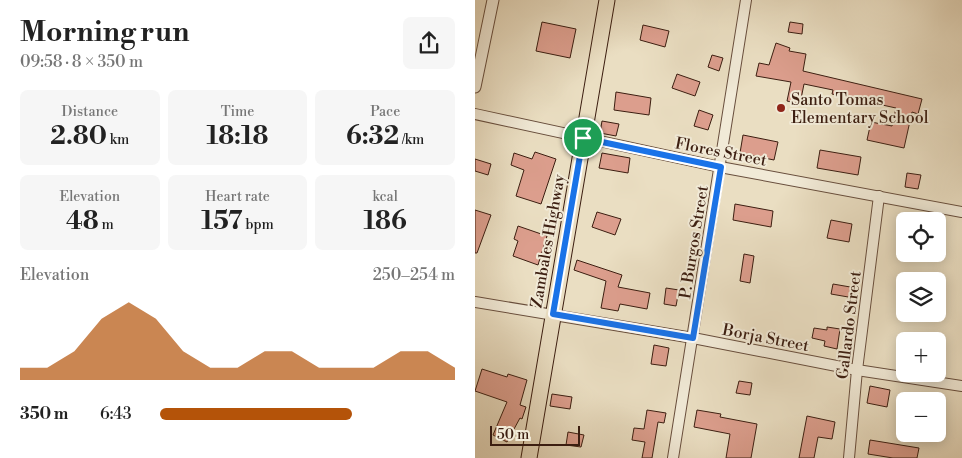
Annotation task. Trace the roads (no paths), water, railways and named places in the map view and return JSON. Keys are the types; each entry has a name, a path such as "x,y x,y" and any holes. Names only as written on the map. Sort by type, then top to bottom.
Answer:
{"main road":[{"name":"Zambales Highway","path":"529,458 607,0"}],"street":[{"path":"475,87 493,0"},
{"name":"P. Burgos Street","path":"673,458 747,0"},
{"name":"Flores Street","path":"475,114 721,167 962,212"},
{"name":"Gallardo Street","path":"849,458 857,370 879,196"},
{"name":"Borja Street","path":"475,302 693,338 857,370 962,386"}],"place":[{"name":"Santo Tomas Elementary School","path":"781,108"}]}
